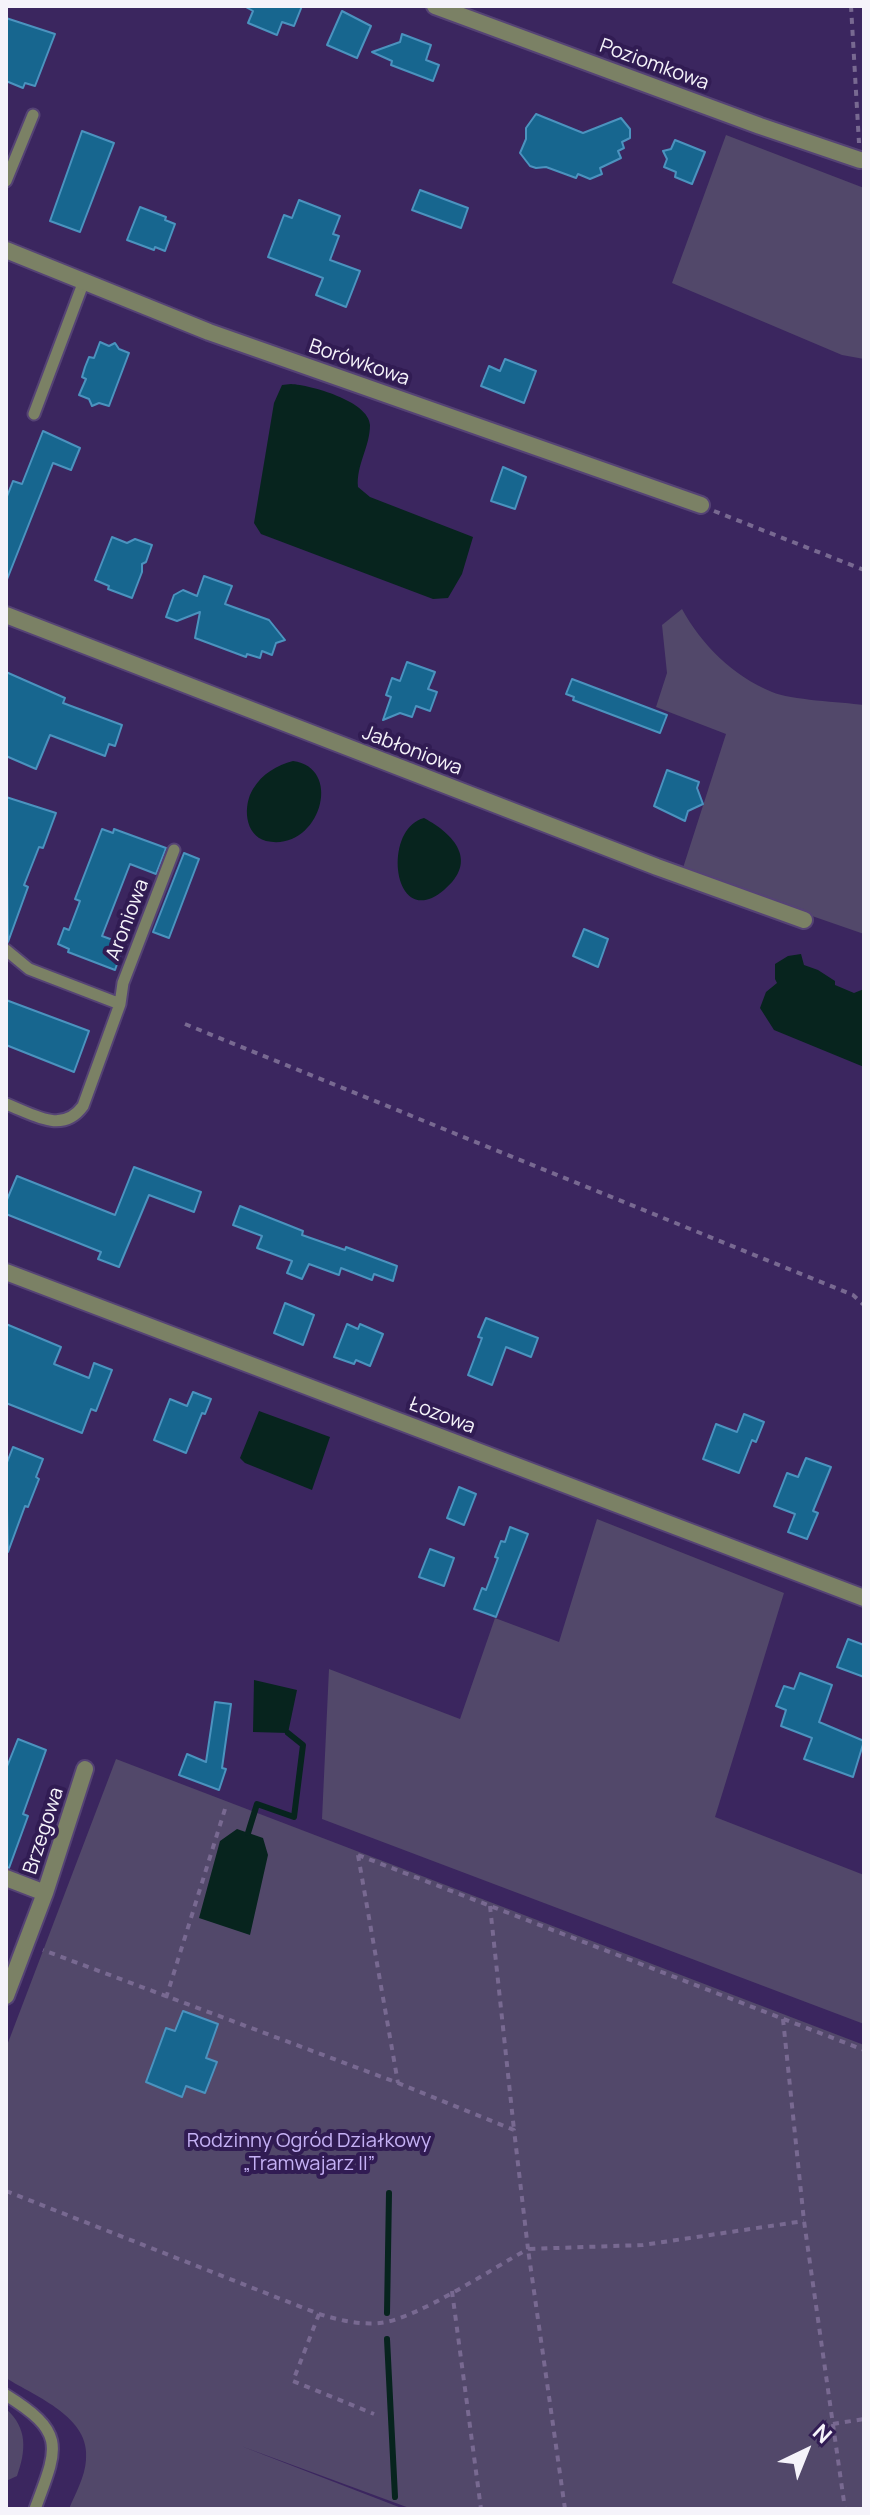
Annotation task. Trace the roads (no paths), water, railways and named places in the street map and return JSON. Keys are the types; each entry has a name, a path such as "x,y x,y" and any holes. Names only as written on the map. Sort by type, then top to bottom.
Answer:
{"street":[{"name":"Poziomkowa","path":"435,6 860,160"},
{"name":"Borówkowa","path":"6,250 209,332 701,505"},
{"name":"Jabłoniowa","path":"6,615 657,867 804,920"},
{"name":"Łozowa","path":"6,1272 864,1598"},
{"name":"Brzegowa","path":"6,1996 45,1893 85,1769"},
{"path":"6,1878 45,1893"}],"lane":[{"path":"6,181 33,115"},
{"path":"34,414 84,281"},
{"name":"Aroniowa","path":"6,1104 53,1122 75,1116 83,1106 120,1004 123,983 174,850"},
{"path":"6,950 29,969 120,1004"},
{"path":"6,2395 35,2413 52,2438 52,2462 35,2509"}],"waterway":[{"path":"248,1833 257,1804 294,1817 303,1745 288,1733"},
{"path":"387,2313 389,2193"},
{"path":"387,2339 395,2497"}],"park label":[{"name":"Rodzinny Ogród Działkowy „Tramwajarz II”","path":"309,2152"}]}
